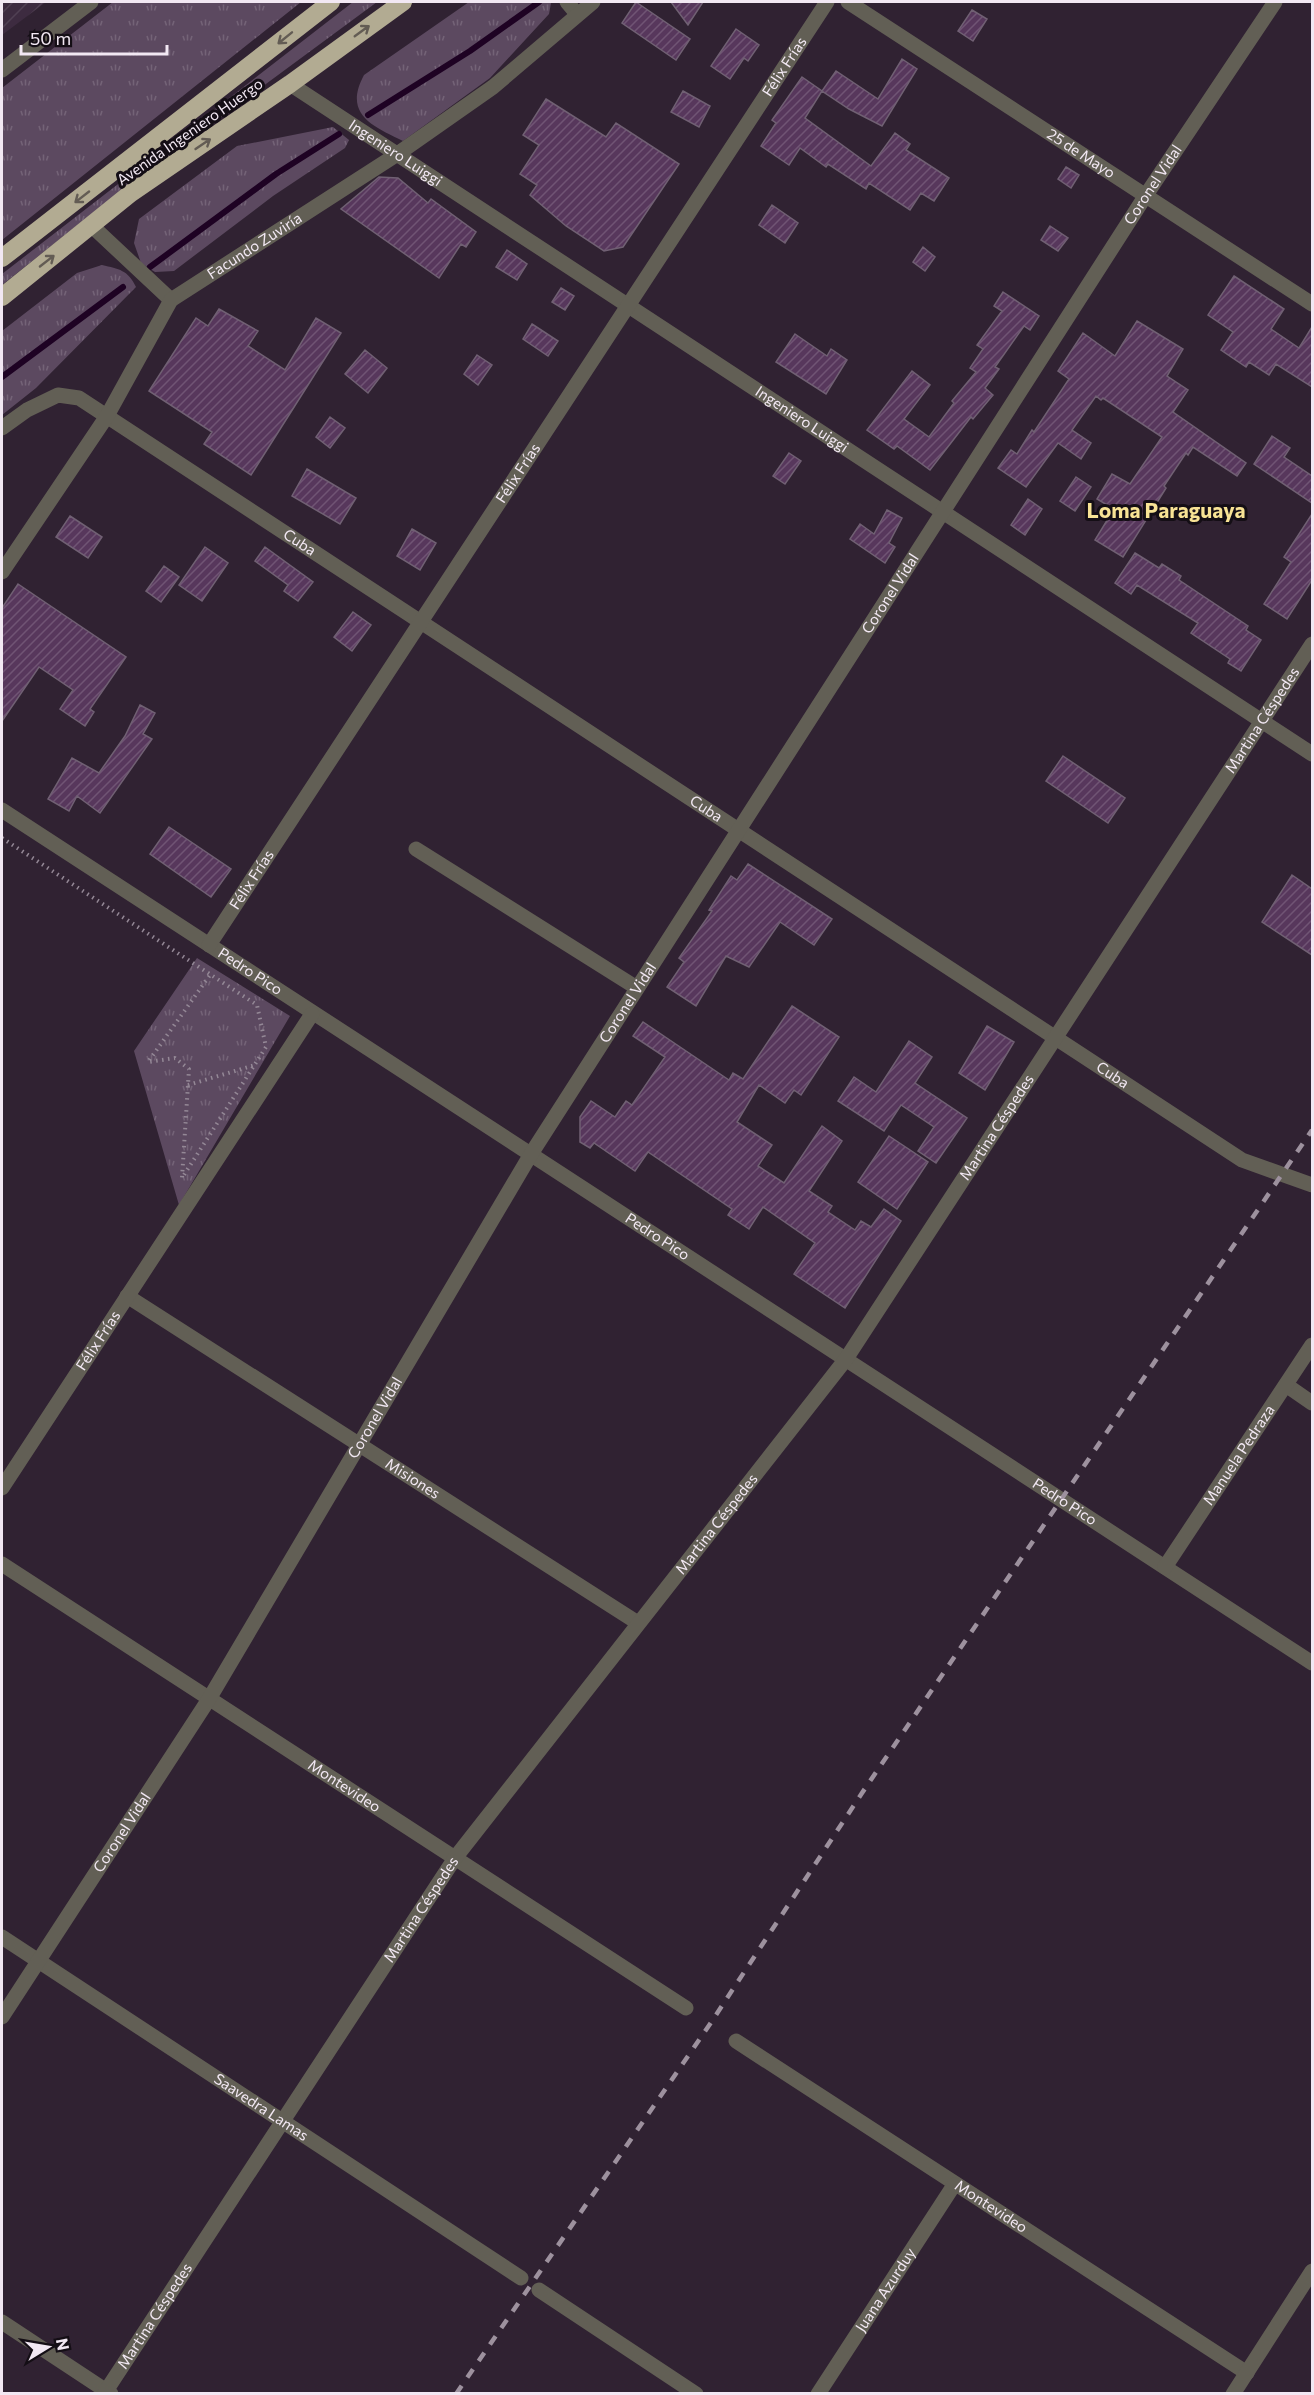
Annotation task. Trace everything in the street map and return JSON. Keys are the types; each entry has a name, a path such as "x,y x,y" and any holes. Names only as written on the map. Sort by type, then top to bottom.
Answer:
{"highway":[{"name":"Avenida Ingeniero Huergo","path":"2,258 331,2"},
{"name":"Avenida Ingeniero Huergo","path":"2,297 131,193 290,84 403,2"}],"street":[{"path":"2,70 91,2"},
{"path":"567,2 577,14"},
{"name":"Facundo Zuviría","path":"2,572 107,416 171,300 396,155 493,87 593,2"},
{"name":"Félix Frías","path":"209,945 827,2"},
{"name":"25 de Mayo","path":"848,2 1312,304"},
{"name":"Coronel Vidal","path":"2,2017 209,1699 531,1154 1146,195 1275,2"},
{"name":"Ingeniero Luiggi","path":"290,84 1312,754"},
{"path":"92,226 171,300"},
{"name":"Cuba","path":"2,428 27,410 58,395 79,398 1242,1160 1312,1185"},
{"name":"Martina Céspedes","path":"107,2392 455,1858 846,1359 1312,644"},
{"name":"Pedro Pico","path":"2,810 1312,1663"},
{"path":"416,849 637,988"},
{"name":"Félix Frías","path":"2,1488 312,1014"},
{"name":"Misiones","path":"127,1296 638,1623"},
{"name":"Manuela Pedraza","path":"1165,1567 1312,1346"},
{"path":"1286,1385 1312,1403"},
{"name":"Montevideo","path":"2,1564 686,2008"},
{"name":"Saavedra Lamas","path":"2,1937 521,2278"},
{"name":"Montevideo","path":"736,2041 954,2185 1247,2373"},
{"name":"Juana Azurduy","path":"818,2394 954,2185"},
{"path":"1233,2394 1312,2271"},
{"path":"539,2290 696,2394"},
{"path":"2,2322 107,2392"}],"path":[{"path":"2,838 257,1005 266,1047 182,1178 189,1069 175,1058 148,1062 210,975"},
{"path":"188,1084 255,1065"}],"shaded area":[{"path":"2,2 46,2 2,35"}],"green space":[{"path":"113,2 301,2 2,240 2,88"},
{"path":"353,2 377,2 109,200 2,285 2,274"},
{"path":"469,2 551,3 549,14 490,78 403,141 372,124 359,109 357,100 358,88 364,75"},
{"path":"333,127 349,140 345,148 273,196 174,271 155,272 141,263 134,243 139,219 237,146"},
{"path":"102,265 122,271 130,277 136,287 36,388 2,415 2,331 77,273"},
{"path":"197,958 290,1016 179,1205 134,1051"}],"building":[{"path":"636,2 690,39 676,60 622,23"},
{"path":"671,2 703,2 688,25"},
{"path":"972,10 987,19 973,41 958,31"},
{"path":"736,29 759,45 748,61 744,58 730,79 711,66"},
{"path":"902,59 917,69 882,126 849,109 822,91 836,71 878,99"},
{"path":"802,77 822,91 805,118 871,166 895,133 910,144 906,150 949,178 934,201 921,193 910,210 869,183 866,189 828,164 826,167 800,148 789,165 761,146 776,123 772,120"},
{"path":"683,91 710,106 699,127 671,112"},
{"path":"546,99 606,137 616,123 679,164 623,247 604,251 566,226 530,195 537,185 520,174 539,145 523,135"},
{"path":"1066,167 1079,175 1071,188 1058,179"},
{"path":"379,177 398,178 428,203 431,199 476,232 466,247 461,244 439,278 341,209"},
{"path":"772,205 798,223 785,243 759,225"},
{"path":"1050,226 1068,238 1058,251 1041,240"},
{"path":"923,247 935,257 925,271 913,262"},
{"path":"507,250 527,264 517,280 496,267"},
{"path":"1234,276 1284,309 1271,329 1299,348 1312,327 1312,387 1276,364 1269,375 1249,362 1246,367 1221,350 1233,332 1208,315"},
{"path":"561,288 574,296 565,310 552,302"},
{"path":"1003,292 1039,316 1030,330 1024,326 995,367 999,369 985,388 993,395 973,419 971,417 930,470 897,446 894,449 867,430 912,371 930,385 904,419 929,437 954,403 952,401 976,372 970,368 983,349 977,345 1002,311 994,306"},
{"path":"219,309 258,331 248,346 285,370 316,318 341,333 251,475 204,444 212,432 149,391 196,318 208,326"},
{"path":"1137,321 1183,349 1167,376 1188,390 1173,412 1246,463 1237,476 1193,447 1188,455 1186,453 1164,486 1166,488 1123,557 1095,540 1114,509 1097,499 1112,474 1130,484 1162,437 1103,398 1101,400 1096,396 1072,430 1091,443 1081,459 1058,443 1026,487 998,468 1011,450 1017,454 1069,379 1058,371 1083,333 1115,356"},
{"path":"532,324 558,341 548,356 523,339"},
{"path":"795,334 827,356 831,349 847,360 826,394 776,362"},
{"path":"365,350 387,368 368,393 345,374"},
{"path":"477,355 492,365 478,385 464,374"},
{"path":"330,417 345,428 330,448 316,437"},
{"path":"1272,436 1290,448 1284,457 1312,476 1312,503 1254,464"},
{"path":"789,453 801,461 785,484 773,476"},
{"path":"307,469 356,498 340,524 292,496"},
{"path":"1076,477 1091,487 1075,511 1060,501"},
{"path":"1028,499 1042,509 1025,535 1011,525"},
{"path":"887,510 902,518 889,543 895,547 885,563 850,539 860,524 874,534"},
{"path":"1312,514 1312,580 1287,619 1264,604 1291,562 1284,557"},
{"path":"70,516 102,537 88,558 56,537"},
{"path":"412,529 436,543 420,570 397,556"},
{"path":"205,547 228,563 202,601 179,585"},
{"path":"265,547 313,582 298,601 284,591 288,585 255,561"},
{"path":"1135,553 1159,568 1162,564 1181,576 1179,580 1248,626 1246,630 1261,640 1241,671 1228,663 1230,659 1191,633 1198,623 1137,585 1131,594 1115,583"},
{"path":"164,566 179,577 161,602 146,591"},
{"path":"18,584 126,657 90,709 94,712 85,726 60,709 73,690 39,667 2,721 2,608"},
{"path":"353,612 371,625 352,651 334,637"},
{"path":"140,705 155,713 143,734 152,739 100,813 77,796 69,811 48,799 72,758 99,773 125,736"},
{"path":"1063,756 1125,798 1108,823 1046,781"},
{"path":"169,827 231,869 211,897 150,854"},
{"path":"748,864 832,919 814,945 780,922 749,967 726,956 696,1006 667,987 684,962 679,958 712,911 709,910 731,876 737,880"},
{"path":"1292,875 1312,889 1312,955 1262,922"},
{"path":"792,1006 839,1037 801,1095 794,1090 785,1103 759,1085 737,1122 772,1145 758,1166 784,1183 822,1126 842,1141 809,1191 832,1206 828,1212 855,1230 861,1221 871,1227 884,1209 901,1221 845,1308 794,1274 815,1243 763,1207 749,1229 728,1215 732,1209 648,1152 635,1171 594,1143 590,1148 580,1142 580,1117 591,1101 615,1117 626,1101 632,1105 665,1057 633,1036 643,1022 729,1080 733,1073 743,1079"},
{"path":"987,1026 1014,1042 985,1090 959,1073"},
{"path":"909,1041 932,1057 915,1083 967,1118 936,1163 918,1151 934,1127 901,1105 884,1131 838,1101 854,1077 876,1092"},
{"path":"889,1136 928,1162 897,1209 858,1182"}],"waterway":[{"path":"368,115 470,51 539,2"},
{"path":"150,267 276,174 339,134"},
{"path":"2,377 123,287"}],"railway":[{"path":"456,2394 710,2024 862,1793 1312,1130"}],"district":[{"name":"Loma Paraguaya","path":"1166,511"}]}
